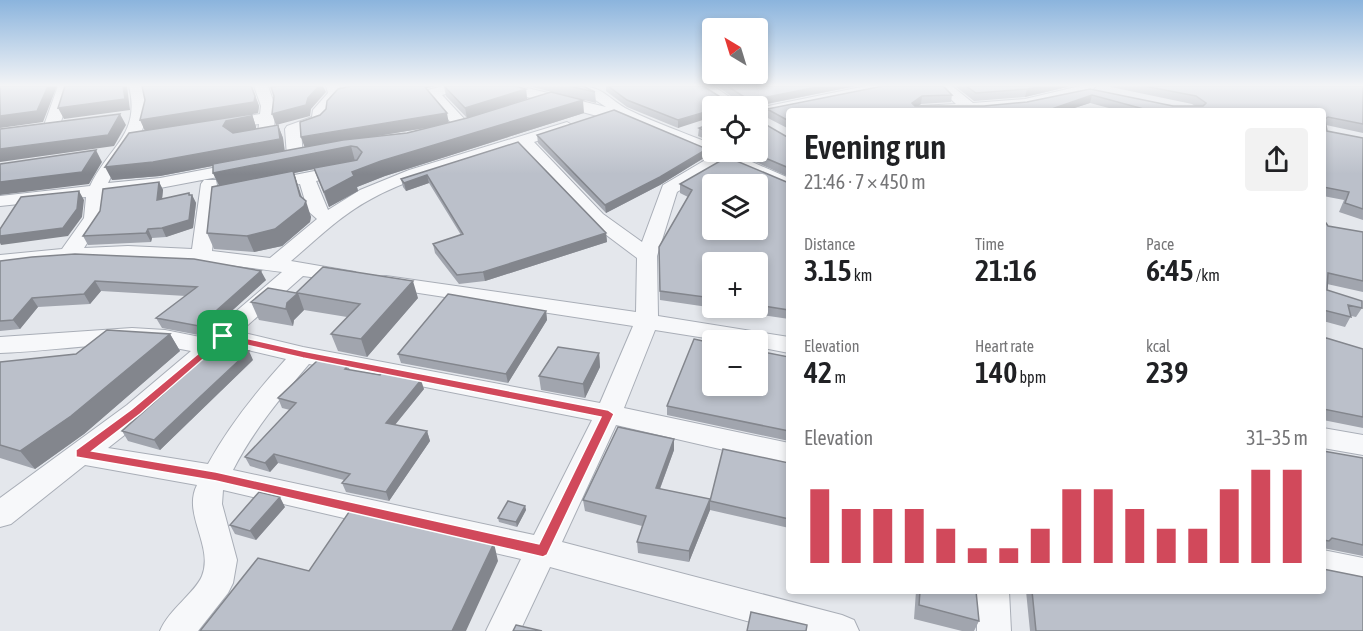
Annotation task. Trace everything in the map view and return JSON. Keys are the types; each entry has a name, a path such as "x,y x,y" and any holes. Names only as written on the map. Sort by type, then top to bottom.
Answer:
{"street":[{"path":"51,128 55,115"},
{"path":"267,126 268,115"},
{"path":"208,127 267,126 294,129 317,122 320,115"},
{"path":"447,115 455,129 482,121"},
{"path":"0,515 136,412 216,341 329,219 366,194 408,177 604,115"},
{"path":"624,115 702,145"},
{"path":"68,255 94,214 96,189 133,143 139,116 117,119"},
{"path":"32,130 73,125"},
{"path":"247,137 267,126"},
{"path":"678,135 702,128"},
{"path":"294,129 295,156"},
{"path":"523,140 596,218 648,256"},
{"path":"98,154 133,143"},
{"path":"0,201 160,183 316,153"},
{"path":"503,631 608,414 648,321 648,256 669,189 705,162"},
{"path":"743,162 784,178"},
{"path":"209,197 307,178 353,163 366,194"},
{"path":"201,257 210,174"},
{"path":"307,178 317,211 329,219"},
{"path":"0,261 130,252 201,257 286,267 648,321 786,344"},
{"path":"0,345 35,345 141,336 216,341 303,355 608,414 786,453"},
{"path":"177,631 217,583 221,560 207,504 207,493 234,442 270,393 303,355"},
{"path":"1326,439 1363,445"},
{"path":"81,454 216,477 543,551 842,631"},
{"path":"1326,565 1363,572"},
{"path":"993,594 994,631"}],"building":[{"path":"119,115 108,135 0,149 0,129"},
{"path":"141,115 169,115 140,120"},
{"path":"251,115 226,121 223,126 233,133 278,125 280,139 153,162 105,167 129,133"},
{"path":"319,115 432,115 301,137 300,122"},
{"path":"475,115 532,115 381,161 352,172 354,176 324,192 314,168 357,160 362,152 357,147 351,146 213,173 213,164 343,140 407,133"},
{"path":"597,115 627,115 702,147 702,152 660,177 605,205 537,135"},
{"path":"666,115 693,115 678,120"},
{"path":"1326,115 1363,115 1363,124 1326,118"},
{"path":"1326,125 1327,131 1363,138 1363,209 1345,203 1349,192 1326,188"},
{"path":"768,126 786,136 786,167 768,159"},
{"path":"518,142 606,233 483,272 457,275 433,244 463,234 427,175 404,183 401,179"},
{"path":"96,150 82,172 0,182 0,164"},
{"path":"718,162 739,162 768,174 702,174 702,240 768,240 768,174 786,182 786,310 768,307 768,252 702,252 702,297 660,291 659,247 692,190 680,184"},
{"path":"293,171 300,196 306,201 304,206 275,229 247,236 207,233 212,187"},
{"path":"159,182 157,200 189,193 192,195 189,220 162,228 148,229 146,233 83,236 100,211 103,189"},
{"path":"79,191 77,209 63,228 0,236 0,229 21,197"},
{"path":"1326,223 1328,226 1363,232 1363,281 1328,273 1327,290 1362,301 1362,308 1348,305 1351,317 1326,311"},
{"path":"75,254 194,259 261,271 199,326 156,318 197,287 95,281 84,294 32,298 13,320 0,321 0,261"},
{"path":"323,267 413,281 361,339 331,334 360,304 298,293 287,303 286,309 251,302 268,288 296,293"},
{"path":"448,294 546,311 506,374 398,354"},
{"path":"107,330 170,334 71,416 20,451 0,445 0,362 76,354"},
{"path":"1326,338 1363,349 1363,417 1326,410"},
{"path":"694,339 702,341 702,396 768,396 768,353 786,356 786,430 667,406"},
{"path":"219,344 249,351 154,440 122,431"},
{"path":"558,347 599,353 583,384 539,376"},
{"path":"318,360 348,366 345,369 380,375 382,372 421,380 386,423 427,431 386,492 342,483 350,474 274,454 265,463 245,457 296,403 278,398"},
{"path":"618,427 674,439 656,488 710,499 689,551 637,542 646,516 583,500"},
{"path":"723,449 786,462 786,518 710,501"},
{"path":"1326,452 1363,458 1363,545 1332,538 1326,540"},
{"path":"259,492 280,497 250,531 230,525"},
{"path":"508,501 525,506 516,522 498,518"},
{"path":"351,509 494,543 452,631 200,631 258,558 309,571"},
{"path":"1326,570 1363,577 1363,631 1036,631 1032,594 1326,594"},
{"path":"920,594 976,594 979,621 919,605"},
{"path":"751,612 807,625 806,631 747,631"},
{"path":"516,625 542,631 513,631"}],"route":[{"path":"223,336 303,355 608,414 543,551 216,477 81,454 136,412 223,336"}]}
